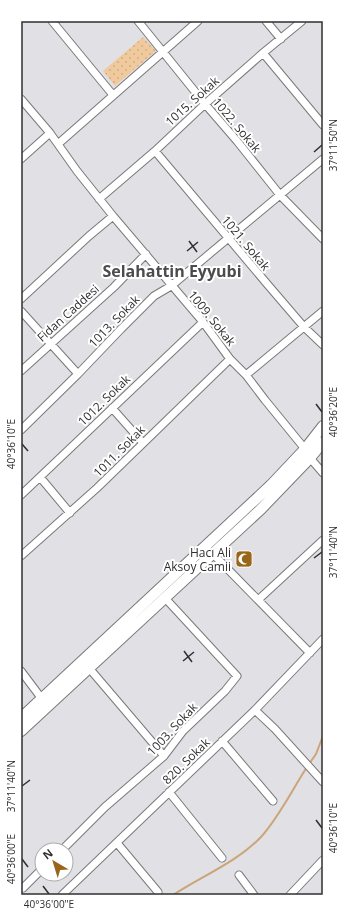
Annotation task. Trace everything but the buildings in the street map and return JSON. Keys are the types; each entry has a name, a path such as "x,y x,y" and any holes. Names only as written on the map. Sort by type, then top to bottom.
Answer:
{"street":[{"path":"52,21 113,95"},
{"name":"1022. Sokak","path":"138,21 204,104 237,141 280,195 323,239"},
{"path":"58,144 162,51 198,21"},
{"path":"266,21 281,39"},
{"name":"1015. Sokak","path":"98,199 155,151 204,104 302,21"},
{"path":"263,53 323,125"},
{"name":"1009. Sokak","path":"21,99 50,133 98,199 203,322 230,359 246,375 323,473"},
{"path":"21,159 50,133"},
{"name":"1021. Sokak","path":"155,151 228,239 304,327 323,346"},
{"name":"1013. Sokak","path":"21,430 154,296 172,286 323,159"},
{"path":"21,299 89,236 113,216"},
{"name":"Fidan Caddesi","path":"21,371 114,287 146,254"},
{"path":"21,311 78,374"},
{"path":"246,375 323,311"},
{"name":"1012. Sokak","path":"21,495 203,322"},
{"name":"1011. Sokak","path":"21,556 97,488 230,359"},
{"path":"112,408 143,443"},
{"path":"21,731 261,509 308,454 323,426"},
{"path":"21,718 272,486 323,442"},
{"path":"40,477 70,513"},
{"path":"258,600 323,540"},
{"path":"213,554 310,653"},
{"name":"1003. Sokak","path":"70,842 105,808 164,756 183,730 225,691 236,676 165,598"},
{"name":"820. Sokak","path":"62,895 255,710 323,639"},
{"path":"89,668 164,756"},
{"path":"21,671 42,699"},
{"path":"255,710 275,729 323,782"},
{"path":"222,741 273,801"},
{"path":"169,792 222,858"},
{"path":"117,842 158,892"},
{"path":"290,895 322,862"},
{"path":"239,875 254,895"},
{"path":"23,889 34,877"}],"shaded area":[{"path":"143,37 156,51 115,86 103,71"}],"waterway":[{"path":"309,764 316,754 323,736"},
{"path":"173,895 252,846 268,829 280,812 307,767"}],"place":[{"name":"Hacı Ali Aksoy Camii","path":"244,559"}],"district":[{"name":"Selahattin Eyyubi","path":"172,271"}]}
